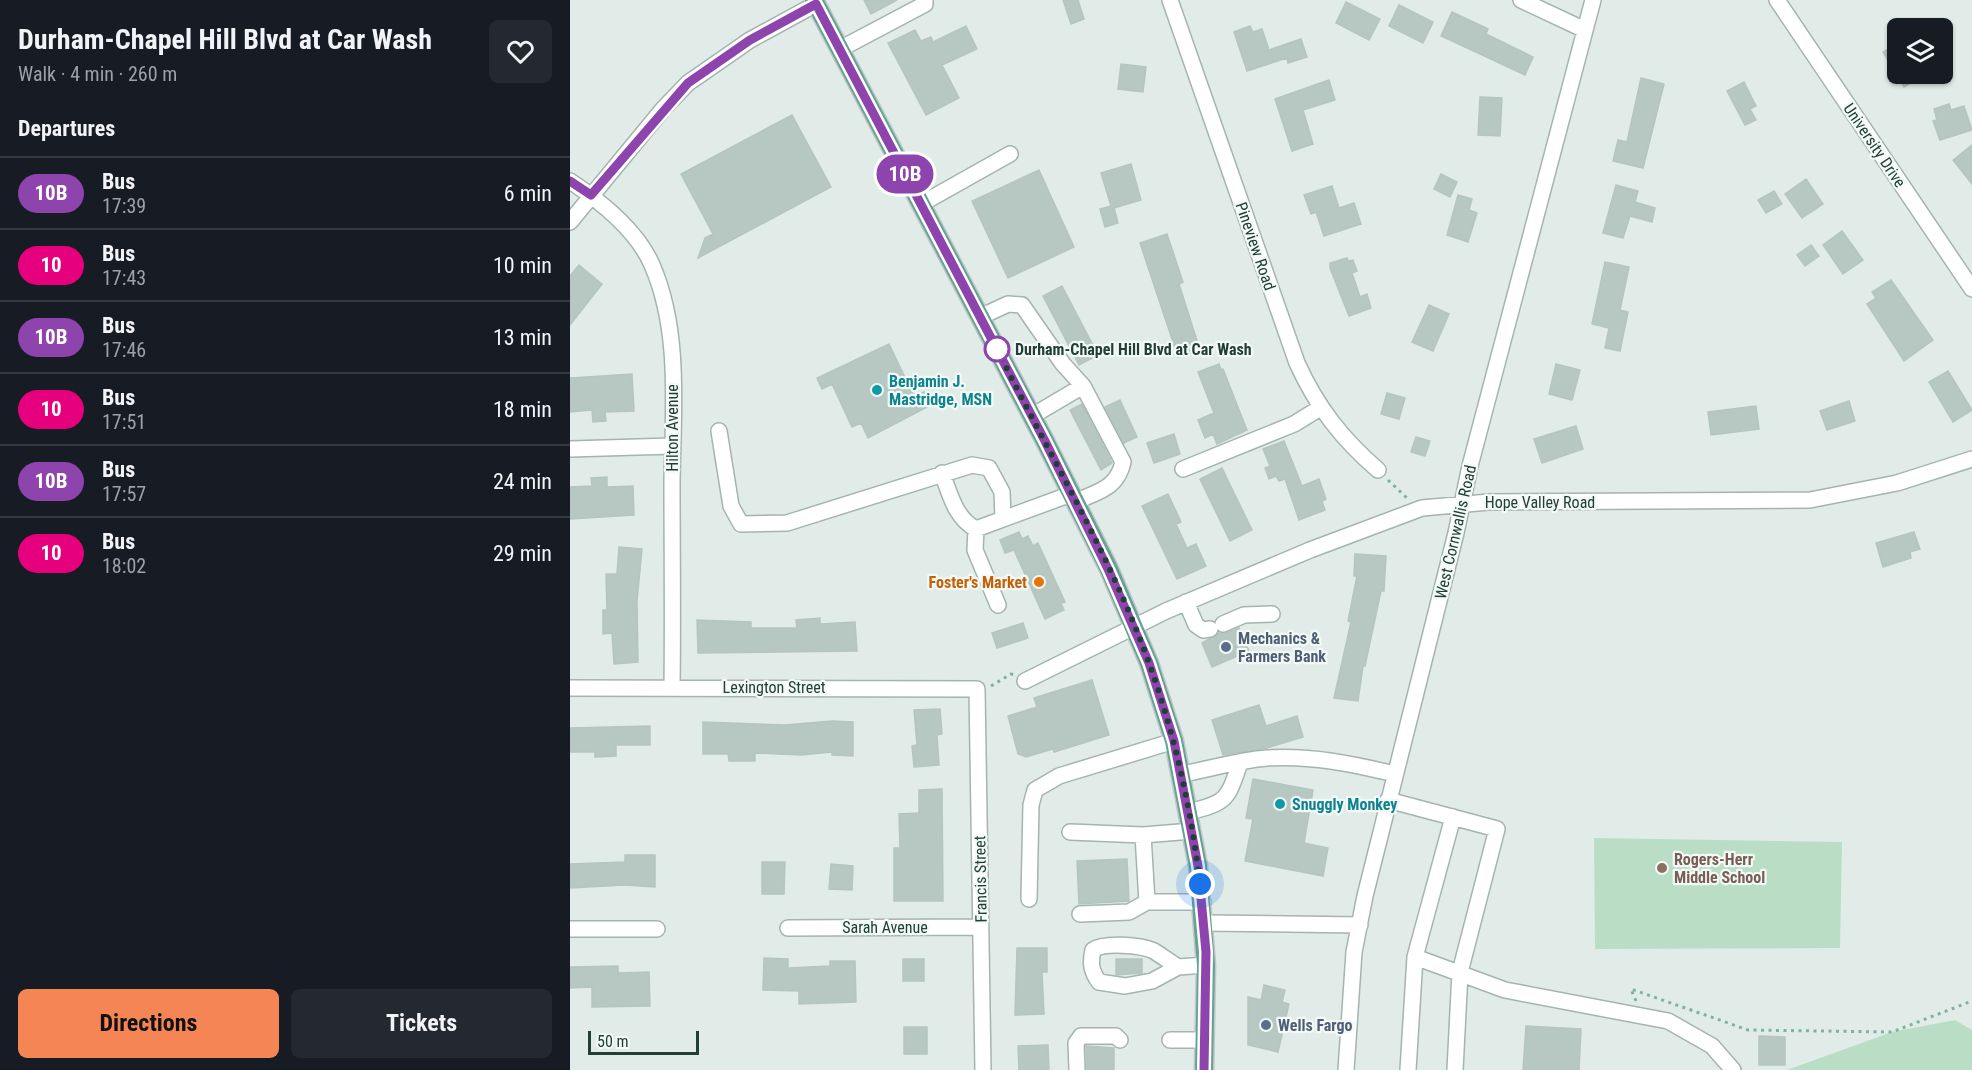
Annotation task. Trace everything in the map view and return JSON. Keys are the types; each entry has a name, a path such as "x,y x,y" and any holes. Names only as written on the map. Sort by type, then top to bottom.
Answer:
{"main road":[{"path":"815,2 1032,416 1134,625 1174,741 1192,831 1205,923 1204,1070"}],"street":[{"path":"840,49 925,4 925,0"},
{"name":"Pineview Road","path":"1170,0 1297,363 1320,408 1345,441 1378,470"},
{"path":"1521,0 1585,30"},
{"name":"West Cornwallis Road","path":"1346,1070 1350,995 1360,925 1388,800 1462,503 1593,0"},
{"name":"University Drive","path":"1777,0 1972,289"},
{"path":"570,222 688,83 750,40 815,2"},
{"path":"921,204 1010,154"},
{"name":"Hilton Avenue","path":"570,180 591,195 635,238 647,255 665,303 670,340 672,446 672,687"},
{"path":"976,530 1003,519 1113,484 1118,479 1123,462 1083,386 1063,364 1022,304 1008,304 980,317"},
{"path":"1032,416 1083,386"},
{"path":"1183,469 1294,424 1320,408"},
{"path":"718,431 730,506 741,524 787,523 972,465 988,468 1002,492 1003,519"},
{"path":"570,449 672,446"},
{"name":"Hope Valley Road","path":"1025,681 1134,625 1186,602 1380,522 1422,508 1462,503 1810,500 1897,483 1969,458"},
{"path":"942,473 958,514 967,525 976,530"},
{"path":"976,530 975,550 998,605"},
{"path":"1186,602 1196,625 1203,630 1244,615 1272,614"},
{"name":"Lexington Street","path":"570,688 977,688"},
{"name":"Francis Street","path":"977,688 983,1070"},
{"path":"1029,899 1031,805 1035,790 1068,773 1174,741"},
{"path":"1182,774 1265,758 1294,757 1329,760 1395,774"},
{"path":"1189,812 1217,805 1226,798 1240,763"},
{"path":"1388,800 1497,829 1460,972 1455,1070"},
{"path":"1408,1070 1415,957 1453,817"},
{"path":"1070,832 1143,835 1192,831"},
{"path":"1143,835 1147,902"},
{"path":"1080,914 1129,912 1147,902 1203,902"},
{"path":"1205,923 1360,925"},
{"name":"Sarah Avenue","path":"788,928 981,927"},
{"path":"570,929 657,929"},
{"path":"1178,967 1151,950 1115,945 1101,945 1093,950 1090,960 1092,972 1099,982 1125,986 1152,981 1178,967 1206,965"},
{"path":"1415,957 1505,990 1668,1020 1712,1046 1733,1070"},
{"path":"1077,1070 1076,1042 1081,1036 1116,1036 1120,1040"},
{"path":"1170,1040 1204,1040"}],"path":[{"path":"1378,470 1411,502"},
{"path":"977,688 990,687 1011,674 1025,681"},
{"path":"1642,1014 1631,989 1748,1030 1892,1032 1972,1001"}],"green space":[{"path":"1594,838 1842,842 1840,948 1595,949"},
{"path":"1955,1020 1972,1030 1972,1070 1787,1070 1892,1032"}],"building":[{"path":"864,0 897,0 871,14"},
{"path":"1063,0 1078,0 1084,19 1071,24"},
{"path":"1346,2 1380,19 1369,40 1336,23"},
{"path":"1399,5 1433,22 1423,43 1389,26"},
{"path":"1452,12 1488,29 1486,34 1533,57 1525,75 1441,36"},
{"path":"966,26 977,49 942,65 959,98 926,115 888,43 915,30 921,41 931,37 933,42"},
{"path":"1250,26 1253,32 1262,29 1269,50 1301,39 1307,57 1288,63 1287,58 1247,71 1234,32"},
{"path":"1121,64 1146,67 1143,92 1118,89"},
{"path":"1641,78 1664,84 1643,168 1613,161 1618,140 1627,142"},
{"path":"1329,80 1335,100 1303,110 1313,144 1292,151 1275,99"},
{"path":"1744,82 1756,106 1750,109 1756,120 1745,125 1727,91"},
{"path":"1480,97 1502,98 1500,136 1478,135"},
{"path":"1949,104 1951,110 1964,106 1972,130 1940,140 1933,121 1937,120 1934,109"},
{"path":"792,115 831,187 698,258 705,238 713,234 681,174"},
{"path":"1972,145 1972,184 1953,160"},
{"path":"1131,164 1141,200 1114,208 1118,223 1105,227 1100,209 1111,206 1101,173"},
{"path":"1039,170 1074,247 1008,278 972,201"},
{"path":"1441,174 1457,182 1450,197 1434,189"},
{"path":"1806,179 1823,204 1802,218 1785,194"},
{"path":"1616,185 1638,191 1635,202 1655,208 1652,222 1630,216 1623,238 1603,233"},
{"path":"1332,186 1339,208 1354,203 1361,224 1324,236 1316,212 1311,214 1304,195"},
{"path":"1774,191 1782,204 1766,213 1758,200"},
{"path":"1458,195 1472,199 1469,210 1477,213 1468,242 1447,235"},
{"path":"1842,231 1863,260 1843,274 1823,245"},
{"path":"1167,234 1183,282 1179,284 1200,350 1178,357 1140,243"},
{"path":"1811,245 1819,256 1805,266 1797,255"},
{"path":"1347,258 1348,261 1353,260 1357,271 1352,273 1360,297 1367,294 1371,308 1349,316 1330,268 1330,263"},
{"path":"1605,262 1629,267 1620,310 1628,312 1620,351 1605,348 1609,328 1592,324"},
{"path":"579,265 602,284 570,325 570,276"},
{"path":"1891,280 1933,340 1904,361 1867,304 1876,298 1872,292"},
{"path":"1062,286 1098,355 1079,365 1043,296"},
{"path":"1429,305 1449,314 1433,351 1412,342"},
{"name":"Benjamin J. Mastridge, MSN","path":"889,344 914,396 924,392 931,405 868,438 861,423 852,427 832,384 822,389 817,378"},
{"path":"1219,364 1247,430 1217,444 1213,434 1205,438 1198,420 1214,413 1198,372"},
{"path":"1556,364 1580,370 1572,400 1549,394"},
{"path":"1948,371 1972,410 1953,422 1929,382"},
{"path":"632,374 634,411 605,412 606,421 593,422 592,410 570,412 570,378"},
{"path":"1387,393 1405,398 1399,419 1381,414"},
{"path":"1120,400 1137,437 1124,443 1105,407"},
{"path":"1849,401 1855,421 1827,430 1820,411"},
{"path":"1082,404 1112,463 1101,470 1070,410"},
{"path":"1756,406 1759,429 1711,435 1708,412"},
{"path":"1576,426 1583,449 1542,463 1534,439"},
{"path":"1174,434 1180,454 1154,463 1147,443"},
{"path":"1416,437 1430,441 1425,456 1411,452"},
{"path":"1284,441 1302,486 1319,479 1326,499 1322,501 1325,510 1299,520 1285,479 1279,481 1276,476 1269,479 1265,468 1270,466 1263,449"},
{"path":"1222,468 1252,530 1230,541 1200,479"},
{"path":"607,477 607,487 633,486 634,515 570,519 570,487 592,486 591,478"},
{"path":"1168,494 1181,522 1176,524 1187,548 1196,544 1206,566 1177,579 1142,506"},
{"name":"Foster's Market","path":"1019,532 1022,539 1028,536 1033,546 1038,543 1065,602 1061,603 1064,610 1045,619 1014,550 1005,553 1000,540"},
{"path":"1914,532 1920,549 1910,552 1911,558 1883,567 1876,543"},
{"path":"619,547 642,549 637,601 638,662 614,664 612,633 603,634 603,610 607,610 606,574 617,574"},
{"path":"1355,554 1386,556 1384,591 1381,591 1365,666 1363,666 1358,701 1334,698 1351,622 1348,621 1357,576 1354,576"},
{"path":"820,618 820,624 855,622 857,651 698,653 697,620 751,622 751,628 797,628 796,620"},
{"path":"1023,623 1028,638 997,648 992,633"},
{"name":"Mechanics & Farmers Bank","path":"1239,628 1249,651 1212,667 1202,643 1219,633"},
{"path":"1092,680 1109,735 1054,752 1053,749 1026,757 1018,754 1008,716 1037,707 1034,698"},
{"path":"1259,705 1266,726 1297,716 1303,737 1267,748 1223,755 1212,720"},
{"path":"940,709 942,734 937,735 939,765 914,767 912,746 917,745 914,710"},
{"path":"832,721 853,722 853,756 832,755 832,752 801,755 755,753 755,761 729,761 728,754 703,754 703,722 785,725"},
{"path":"650,726 650,745 616,745 616,756 595,757 595,752 570,752 570,728"},
{"path":"1253,779 1313,790 1304,843 1328,848 1323,876 1245,861 1253,819 1246,818"},
{"path":"942,789 943,901 894,901 894,848 900,848 899,814 919,813 919,790"},
{"path":"625,855 655,855 655,887 624,885 570,888 570,864 625,862"},
{"path":"1127,859 1129,901 1079,904 1077,861"},
{"path":"762,862 785,862 784,894 762,894"},
{"path":"831,864 853,866 852,890 829,889"},
{"path":"1017,948 1047,948 1047,972 1042,972 1044,1014 1015,1015"},
{"path":"764,958 788,959 788,968 830,966 830,961 855,961 856,1002 799,1004 799,991 763,990"},
{"path":"903,959 924,959 924,981 903,981"},
{"path":"1116,959 1142,959 1142,973 1116,975"},
{"path":"618,966 618,973 649,972 650,1006 592,1007 592,987 570,988 570,967"},
{"name":"Wells Fargo","path":"1264,985 1285,990 1282,1002 1289,1004 1278,1052 1248,1045 1248,997 1261,1000"},
{"path":"1526,1026 1581,1029 1579,1070 1523,1070"},
{"path":"904,1027 927,1027 927,1054 904,1054"},
{"path":"1759,1036 1785,1037 1785,1065 1759,1065"},
{"path":"1048,1045 1049,1069 1019,1070 1018,1046"},
{"path":"1086,1046 1114,1048 1114,1070 1087,1070"}],"bus line":[{"name":"10B","path":"570,181 591,195 663,109 688,83 750,40 816,4 1045,441 1108,569 1149,663 1174,741 1198,866 1206,952 1204,1070"}],"place":[{"name":"Durham-Chapel Hill Blvd at Car Wash","path":"997,349"},
{"name":"Benjamin J. Mastridge, MSN","path":"877,390"},
{"name":"Foster's Market","path":"1039,582"},
{"name":"Mechanics & Farmers Bank","path":"1226,647"},
{"name":"Snuggly Monkey","path":"1280,804"},
{"name":"Rogers-Herr Middle School","path":"1662,868"},
{"name":"Wells Fargo","path":"1266,1025"}],"route":[{"path":"997,349 1108,569 1149,663 1178,756 1200,884"}]}
